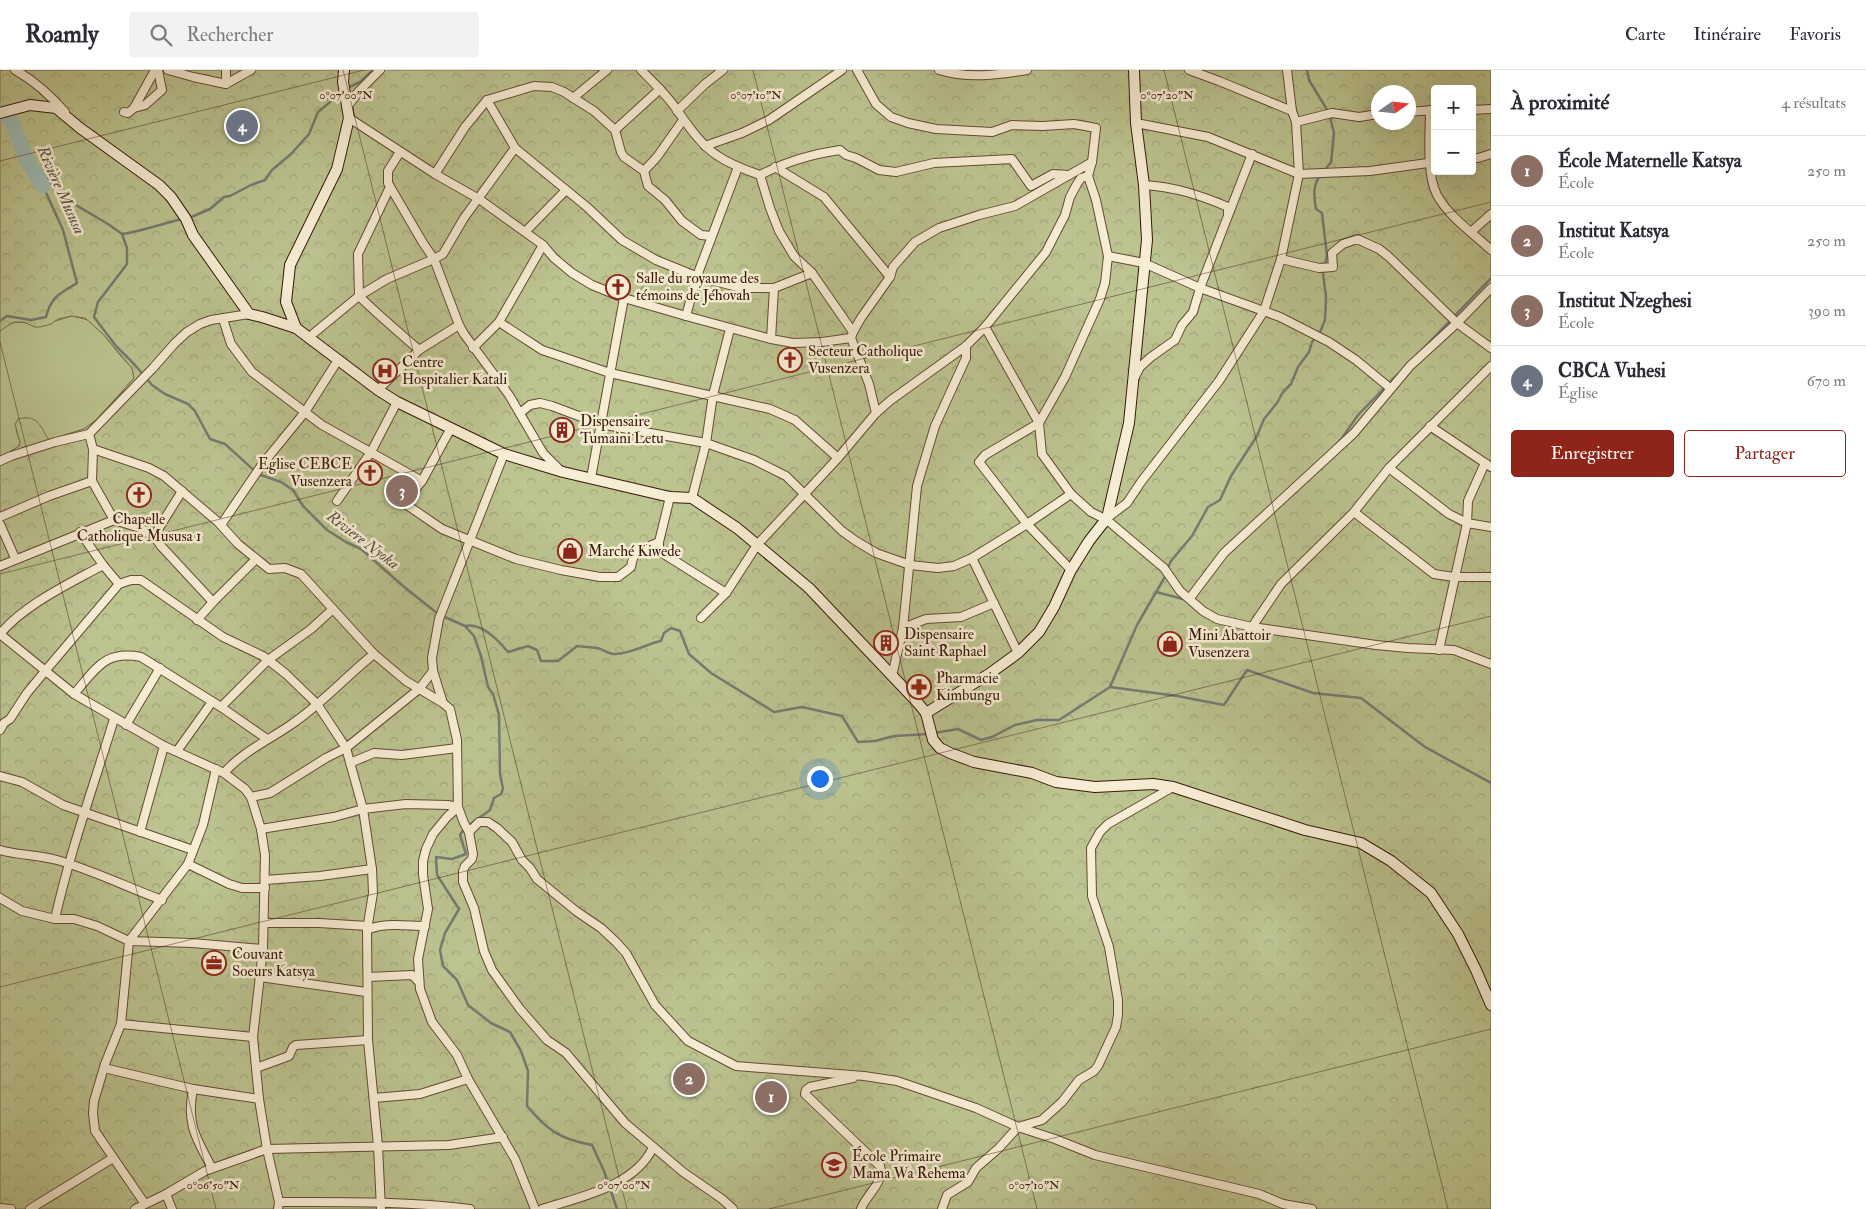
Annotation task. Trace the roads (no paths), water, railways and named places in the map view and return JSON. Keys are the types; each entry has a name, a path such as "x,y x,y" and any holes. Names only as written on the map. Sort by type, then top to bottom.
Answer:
{"street":[{"path":"15,70 30,78 54,99 80,128 159,185 171,197 182,212 193,235 249,314"},
{"path":"134,108 145,106 162,90 156,70"},
{"path":"124,112 128,113 134,108 156,70"},
{"path":"168,70 226,84 251,70"},
{"path":"226,70 226,84"},
{"path":"296,328 286,302 290,265 337,170 349,118 343,82 344,70"},
{"path":"347,107 359,91 380,70"},
{"path":"573,98 607,70"},
{"path":"641,70 660,88 705,146 738,167 760,175 819,153 840,150 846,155 879,170 896,172 934,163 1012,159 1031,186 1053,174 1069,175"},
{"path":"678,110 723,70"},
{"path":"705,146 742,133 770,120 842,70"},
{"path":"857,70 876,104 891,117 908,123 936,129 992,132 1012,125 1074,124 1096,128 1092,162 1088,176 1096,200 1108,256 1105,282 1100,299 1065,377 1038,423 985,454 979,462 1027,524 1071,570"},
{"path":"939,70 971,76 1008,74 1027,70"},
{"path":"1107,519 1129,423 1147,240 1144,186 1136,123 1134,70"},
{"path":"1189,70 1292,110"},
{"path":"926,713 989,674 1018,653 1040,632 1071,570 1089,541 1107,519 1127,503 1146,475 1219,381 1264,311 1281,259 1299,174 1296,122 1292,110 1287,70"},
{"path":"434,174 465,127 487,100 534,86 552,87 564,92 594,111 615,130 621,152 624,157 644,171 648,186 664,200 682,221 701,234 711,236"},
{"path":"615,130 660,88"},
{"path":"487,100 516,148 622,240 656,260 697,276 742,288 774,288 812,273"},
{"path":"2,112 23,105 43,106 56,108 72,120"},
{"path":"1476,110 1491,109"},
{"path":"1416,111 1431,110"},
{"path":"1296,122 1329,114 1359,117 1371,115"},
{"path":"349,118 434,174 479,199 526,231 543,245 554,258 592,286 624,298 730,329 771,339 793,342 822,342 852,335 890,277 893,267 915,242 939,228 1015,206 1092,162"},
{"path":"644,171 657,157 683,120"},
{"path":"1136,123 1208,137 1299,174 1370,171 1431,162"},
{"path":"308,338 359,296 387,279 443,254 464,218 516,148"},
{"path":"400,152 388,171 390,187 423,244 434,259 459,325 473,348 509,395 543,452 562,472"},
{"path":"1134,384 1140,367 1175,340 1182,325 1193,312 1200,288 1252,154"},
{"path":"1476,158 1491,154"},
{"path":"686,316 697,276 738,167"},
{"path":"775,168 824,198 890,277"},
{"path":"760,175 779,231 794,256 812,273 852,335 869,384 876,414"},
{"path":"1433,175 1433,185 1446,207 1491,250"},
{"path":"701,618 726,593 758,545 876,414 891,400 966,346 985,327 1046,252 1065,215 1070,197 1077,184 1081,178 1088,176"},
{"path":"1144,186 1168,187 1214,201 1228,207 1228,218"},
{"path":"390,187 358,254 359,296 419,350"},
{"path":"526,231 566,190"},
{"path":"1471,232 1491,214"},
{"path":"1281,259 1323,268 1333,267 1332,253 1343,244 1357,239 1379,249 1388,256 1457,323 1491,348"},
{"path":"473,348 499,322 543,245"},
{"path":"1108,256 1144,264 1200,288 1280,317 1329,342 1356,360 1390,388"},
{"path":"771,339 774,288"},
{"path":"1190,598 1224,553 1354,433 1410,366 1457,323 1491,288"},
{"path":"591,478 624,298"},
{"path":"0,461 55,442 89,434 175,343 200,324 211,320 249,314 262,316 296,328 378,390 397,402 504,454 562,472 670,497 692,498 737,528 809,588 926,713 933,740 940,748 950,753 974,762 1032,773 1056,782 1094,787 1153,784 1173,787 1305,830 1361,843 1391,861 1431,894 1458,934 1491,1005"},
{"path":"223,319 231,344 252,372 322,425 422,481"},
{"path":"499,322 542,350 610,373 770,408 790,417 838,458"},
{"path":"378,390 419,350 459,325"},
{"path":"985,327 1038,423 1042,454 1071,494 1091,512 1107,519 1164,568 1180,591 1203,611 1217,619 1252,627 1376,645 1454,650 1491,664"},
{"path":"692,498 706,443 713,395 730,329"},
{"path":"892,676 903,628 917,486 935,426 966,358 966,346"},
{"path":"221,524 261,466 305,412 338,360"},
{"path":"1252,627 1280,584 1354,512 1389,468 1491,366"},
{"path":"337,501 371,452 397,402"},
{"path":"520,413 530,405 540,403 571,412 600,424 706,443 754,460 786,476 842,531 856,542 876,553 910,564 938,568 954,566 972,558 1071,494"},
{"path":"1430,426 1488,465 1468,500 1467,523 1439,650"},
{"path":"450,428 422,481 404,503 442,529 470,542 516,559 560,570 600,577 618,577 631,567 633,554 637,549 647,548 659,542"},
{"path":"89,434 93,449 92,480 114,520"},
{"path":"93,449 149,468 164,476 221,524 238,544 269,569 285,568 301,574 374,654 406,681 450,709 457,740 458,807 473,854 463,872 463,882 474,908 484,951 498,980 520,1010 547,1040 566,1053 625,1123 683,1172 733,1209"},
{"path":"443,703 433,672 432,658 438,619 504,454"},
{"path":"1389,468 1449,514 1467,523 1491,527"},
{"path":"0,517 92,480"},
{"path":"154,536 182,491"},
{"path":"670,497 659,542 659,551 726,593"},
{"path":"1354,512 1425,568 1442,576 1491,577"},
{"path":"0,566 80,532 114,520 140,528 154,536 213,602"},
{"path":"0,524 16,558"},
{"path":"80,532 119,584"},
{"path":"972,558 1018,653"},
{"path":"197,620 256,559"},
{"path":"103,565 46,598 10,622 0,634 74,694 164,746 224,773 251,797 261,829 265,855 264,949 253,1037 259,1099 279,1206 417,1203 470,1209"},
{"path":"0,730 4,723 10,719 27,693 119,584 131,580 141,580 223,637 268,660 286,674 317,704 346,748 363,810 372,869 373,893 368,928 368,977 366,992 381,1205"},
{"path":"903,628 926,619 961,617 994,603"},
{"path":"222,707 268,660 311,629 333,609"},
{"path":"74,694 102,662 128,654 141,657 222,707 267,739"},
{"path":"224,773 230,766 267,739 290,726 374,654"},
{"path":"126,725 160,668"},
{"path":"251,797 270,793 326,758 346,748 420,689 433,672"},
{"path":"177,751 212,702"},
{"path":"55,919 65,872 86,812 114,718"},
{"path":"140,832 164,746"},
{"path":"350,763 374,753 402,756 457,748"},
{"path":"145,1204 96,1131 93,1113 94,1101 121,1024 129,941 188,864 203,825 216,769"},
{"path":"0,776 22,782 63,805 193,850"},
{"path":"942,1209 947,1195 968,1182 976,1168 999,1148 1018,1127 1042,1120 1062,1102 1080,1080 1094,1071 1116,1027 1118,1000 1109,947 1092,896 1091,848 1100,832 1108,824 1173,787"},
{"path":"261,829 334,818 363,810 406,804 458,807"},
{"path":"458,807 433,834 426,849 422,875 428,909 418,959 419,982 432,1022 457,1055 468,1079 503,1137 515,1159 535,1209"},
{"path":"466,828 479,822 488,822 497,828 512,842 522,860 537,879 583,916 602,928 626,953 655,1005 688,1041 736,1066 864,1076 897,1081 927,1090 1018,1127 1055,1138 1094,1155 1260,1194 1283,1204 1312,1209"},
{"path":"0,850 18,854 29,854 69,864 162,900"},
{"path":"188,864 229,884 242,888 372,869"},
{"path":"0,898 22,911 55,919 74,918 129,941 192,943 264,949"},
{"path":"265,923 319,923 368,928 380,925 425,926"},
{"path":"368,977 412,975 419,982"},
{"path":"260,976 366,992"},
{"path":"121,1024 253,1037"},
{"path":"256,1068 289,1056 292,1047 296,1045 368,1040"},
{"path":"104,1068 193,1089 259,1099"},
{"path":"862,1209 864,1201 881,1178 880,1166 805,1094 806,1090 810,1087 864,1076"},
{"path":"374,1098 420,1094 468,1079"},
{"path":"193,1089 190,1105 193,1131 212,1168"},
{"path":"135,1209 212,1168 267,1149 449,1145 503,1137"},
{"path":"542,1209 581,1197 623,1178 648,1159 653,1146"},
{"path":"30,1209 113,1158"},
{"path":"166,1194 172,1209"},
{"path":"0,1208 11,1209"}],"waterway":[{"path":"347,88 360,82 373,70"},
{"path":"1307,70 1309,80 1329,113 1334,133 1331,162 1325,170"},
{"path":"189,218 210,209 224,197 265,180 272,170 291,154 309,134 318,112 341,93"},
{"name":"Rivière Mususa","path":"0,111 12,122 26,158 43,186"},
{"name":"Riviere Nyoka","path":"26,158 69,201 122,234 127,248 127,264 98,302 94,317 116,346 152,385 165,394 188,404 195,411 210,439 225,444 258,474 281,482 293,490 303,506 327,530 361,549 438,614 465,626 474,636 488,687 493,694 499,715 500,774 503,789 501,794 494,798 490,810 464,829 460,835 466,854 452,859 436,857 437,875 459,909 445,933 440,950 443,966 457,980 468,1005 491,1023 510,1032 521,1051 528,1071 527,1106 555,1133 571,1140 592,1145 604,1171 617,1209"},
{"path":"1167,570 1171,561 1192,536 1208,507 1220,500 1231,476 1257,436 1264,419 1291,384 1298,367 1309,352 1312,342 1320,332 1325,320 1326,297 1323,273 1327,256 1322,213 1316,209 1314,195 1316,183 1321,174"},
{"name":"Rivière Mususa","path":"0,321 7,316 31,320 46,317 54,300 77,283 63,230 43,186"},
{"path":"122,234 183,219"},
{"path":"1418,354 1491,278"},
{"path":"1336,445 1358,415 1398,374"},
{"path":"934,733 958,729 981,740 992,737 1015,725 1037,720 1059,720 1110,687 1137,625 1166,575"},
{"path":"1156,592 1187,600"},
{"path":"465,626 477,627 489,633 508,652 528,646 537,650 541,661 558,661 577,646 597,648 612,654 621,654 661,641 664,633 671,628 680,631 689,654 711,673 774,712 802,707 842,716 858,742 875,741 894,736 929,734"},
{"path":"1110,687 1177,696 1224,705 1247,670 1313,693 1361,698 1425,747 1491,783"}],"place":[{"name":"CBCA Vuhesi","path":"242,126"},
{"name":"Salle du royaume des témoins de Jéhovah","path":"618,287"},
{"name":"Secteur Catholique Vusenzera","path":"790,360"},
{"name":"Centre Hospitalier Katali","path":"385,371"},
{"name":"Dispensaire Tumaini Letu","path":"562,430"},
{"name":"Eglise CEBCE Vusenzera","path":"370,473"},
{"name":"Institut Nzeghesi","path":"402,491"},
{"name":"Chapelle Catholique Mususa 1","path":"139,495"},
{"name":"Marché Kiwede","path":"570,551"},
{"name":"Dispensaire Saint Raphael","path":"886,643"},
{"name":"Mini Abattoir Vusenzera","path":"1170,644"},
{"name":"Pharmacie Kimbungu","path":"919,687"},
{"name":"Couvant Soeurs Katsya","path":"214,963"},
{"name":"Institut Katsya","path":"689,1079"},
{"name":"École Maternelle Katsya","path":"771,1097"},
{"name":"École Primaire Mama Wa Rehema","path":"834,1165"}]}
